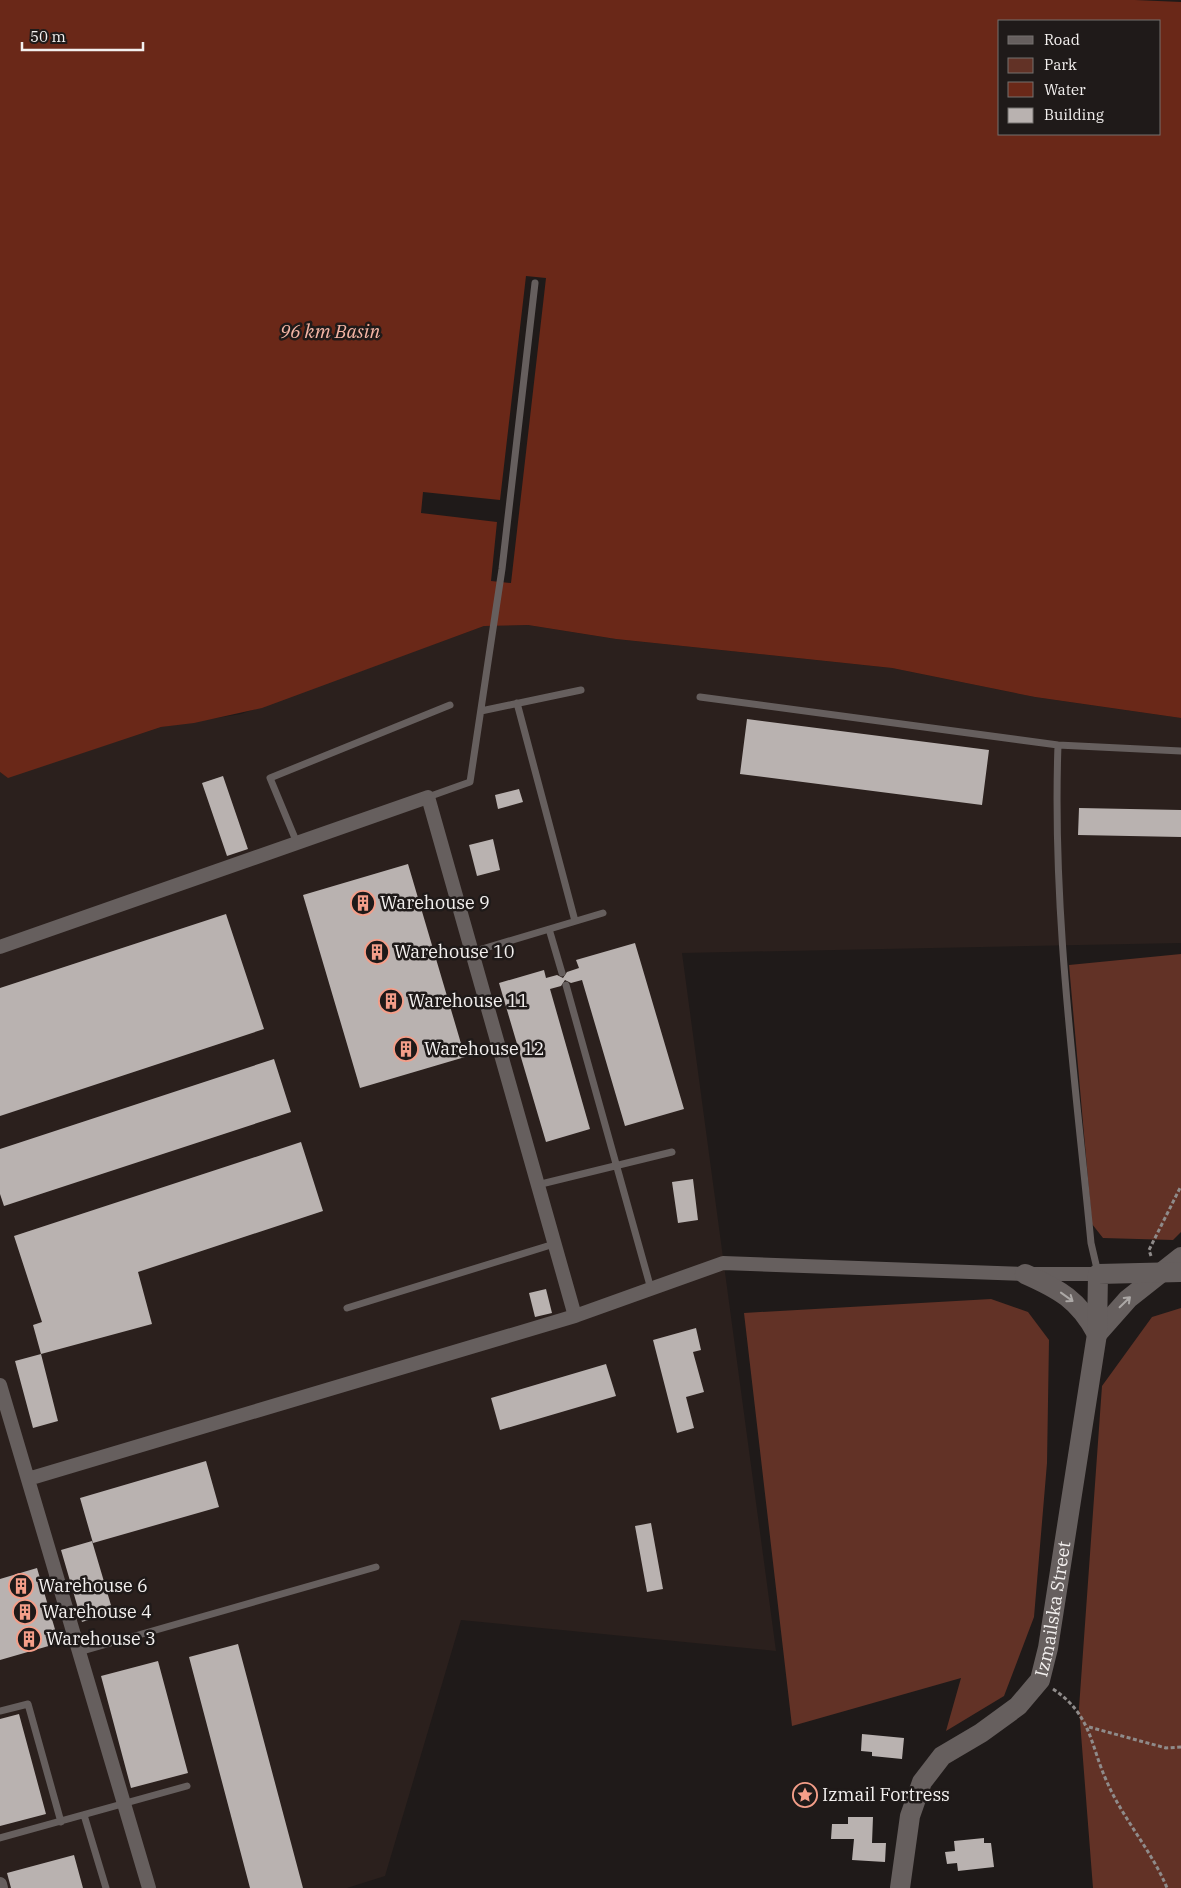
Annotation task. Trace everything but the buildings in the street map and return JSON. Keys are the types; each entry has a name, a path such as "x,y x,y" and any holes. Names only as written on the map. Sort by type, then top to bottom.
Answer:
{"street":[{"path":"0,947 428,797 575,1316"},
{"path":"1024,1274 1047,1284 1071,1298 1086,1315 1097,1334 1128,1299 1157,1274 1181,1257"},
{"path":"28,1479 575,1316 723,1263 1024,1274 1157,1274 1181,1272"},
{"name":"Izmailska Street","path":"900,1888 910,1816 922,1782 942,1756 981,1733 1018,1706 1040,1680 1048,1648 1097,1334 1098,1274"},
{"path":"0,1385 4,1415 28,1479 149,1888"},
{"path":"0,1884 1,1888"}],"lane":[{"path":"428,797 470,782 494,632 535,283"},
{"path":"481,711 581,690"},
{"path":"700,697 1058,744 1181,751"},
{"path":"516,704 575,922"},
{"path":"297,843 270,778 450,705"},
{"path":"1058,744 1056,809 1062,946 1091,1243 1098,1274"},
{"path":"472,952 603,913"},
{"path":"549,929 562,973"},
{"path":"566,985 608,1128 615,1166 651,1289"},
{"path":"537,1185 672,1152"},
{"path":"347,1308 554,1244"},
{"path":"79,1652 376,1567"},
{"path":"0,1712 28,1704 61,1822"},
{"path":"0,1838 187,1786"},
{"path":"84,1815 106,1888"}],"path":[{"path":"1157,1274 1149,1250 1181,1186"},
{"path":"1040,1680 1068,1702 1088,1727 1107,1782 1167,1888"},
{"path":"1088,1727 1166,1748 1181,1747"}],"shaded area":[{"path":"528,625 616,639 892,668 1035,697 1181,718 1181,943 682,953 776,1651 461,1620 385,1876 347,1888 0,1888 0,772 8,777 161,727 241,714 484,626"}],"green space":[{"path":"1181,954 1181,1232 1173,1240 1103,1238 1092,1224 1069,965"},
{"path":"991,1299 1028,1312 1049,1340 1047,1463 1034,1617 1004,1696 946,1731 961,1678 792,1726 744,1313"},
{"path":"1181,1308 1181,1888 1093,1888 1079,1708 1102,1386 1152,1317"}],"water":[{"name":"96 km Basin","path":"0,0 1135,0 1181,2 1181,718 1035,697 892,668 616,639 528,625 484,626 262,708 194,723 161,727 8,778 0,772"}],"pier":[{"path":"526,276 546,278 511,583 491,581 497,522 421,513 423,492 500,500"}],"place":[{"name":"Warehouse 9","path":"363,903"},
{"name":"Warehouse 10","path":"377,952"},
{"name":"Warehouse 11","path":"391,1001"},
{"name":"Warehouse 12","path":"406,1049"},
{"name":"Warehouse 6","path":"21,1586"},
{"name":"Warehouse 4","path":"25,1612"},
{"name":"Warehouse 3","path":"29,1639"},
{"name":"Izmail Fortress","path":"805,1795"}]}
